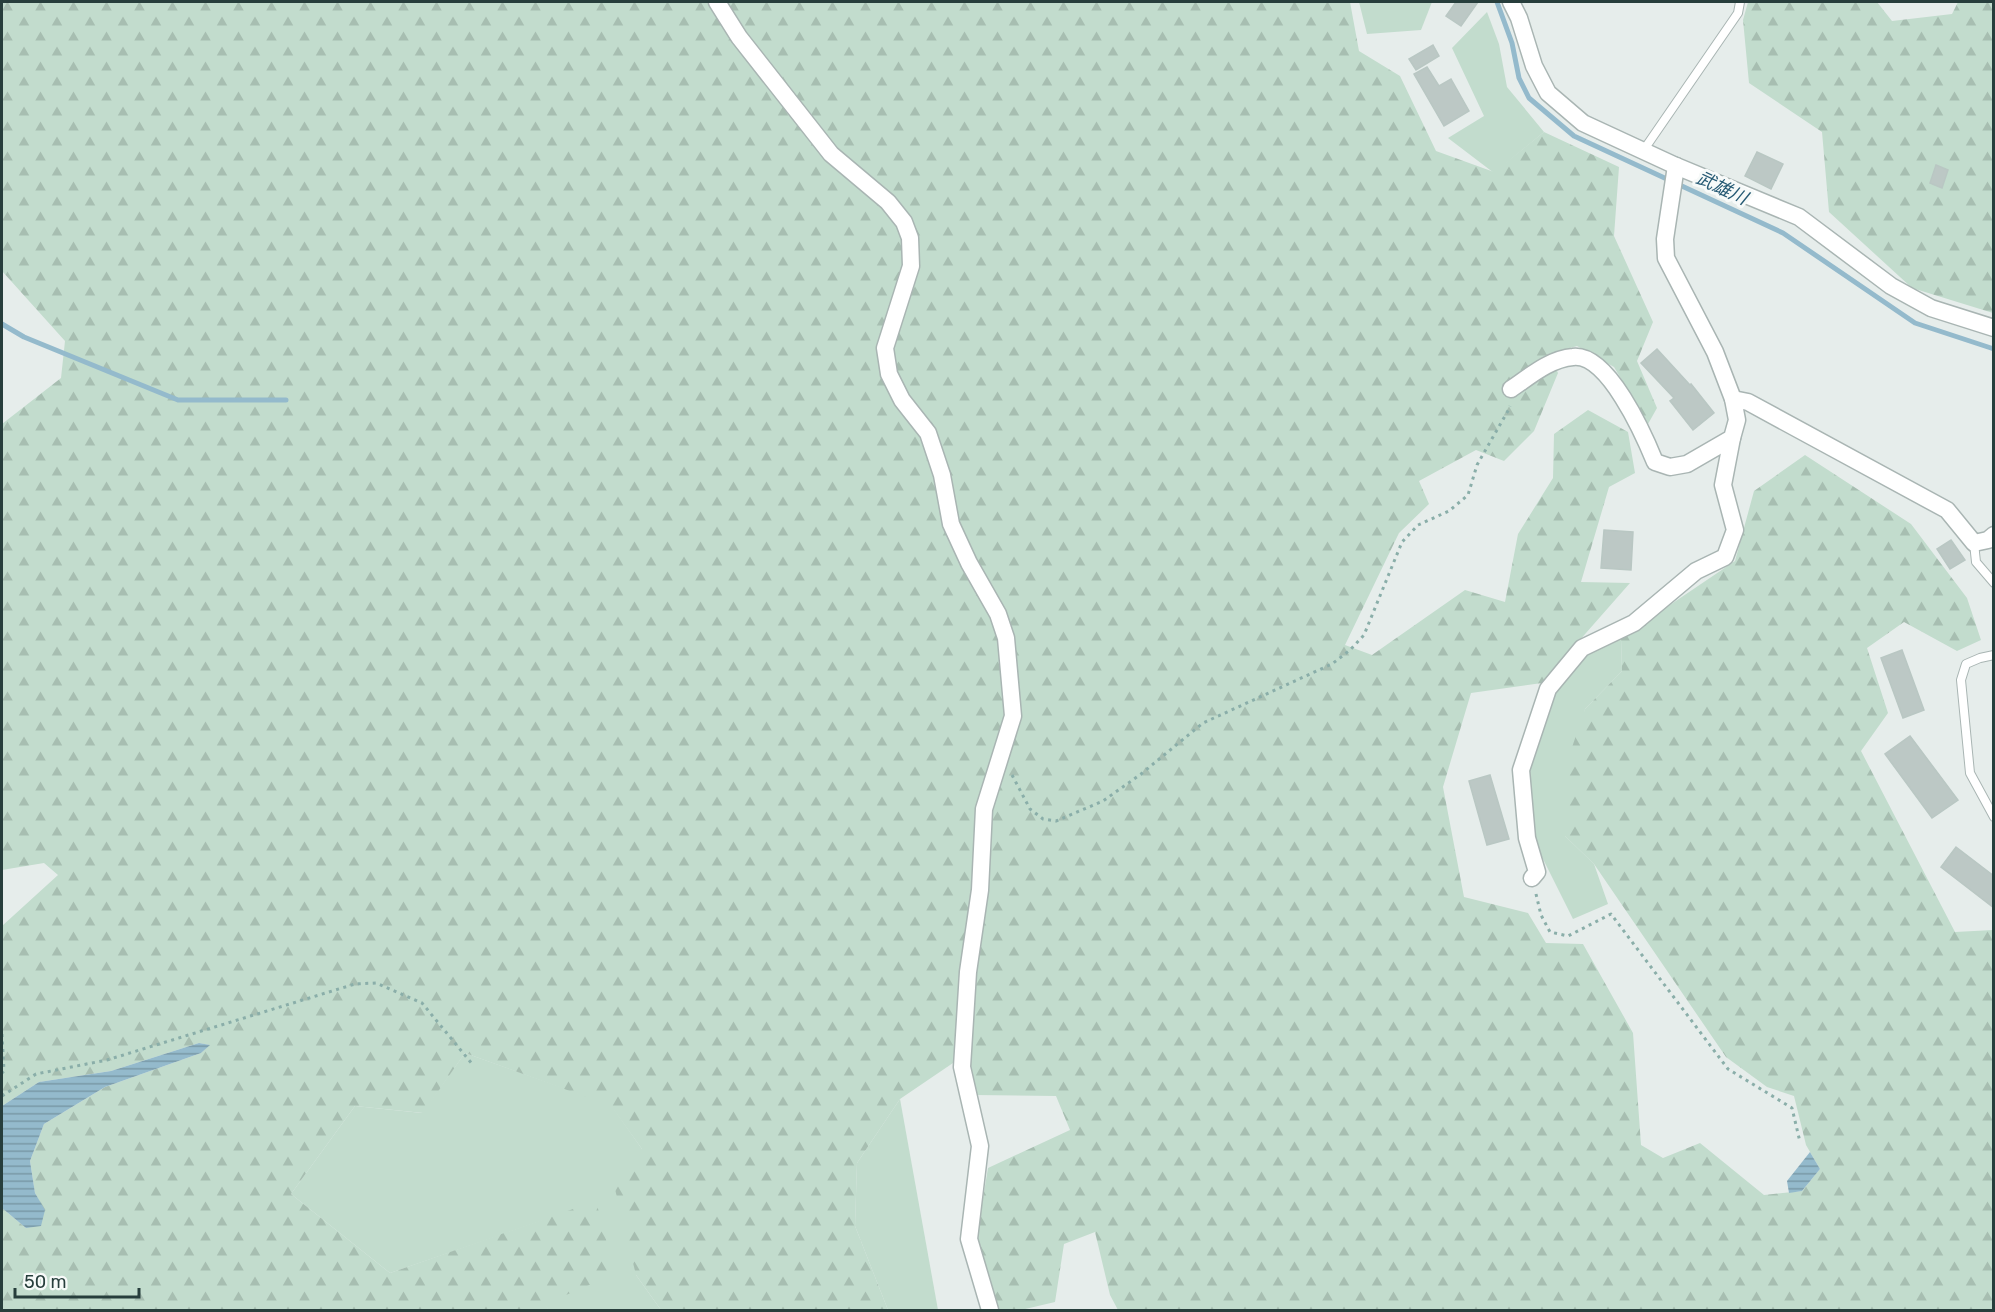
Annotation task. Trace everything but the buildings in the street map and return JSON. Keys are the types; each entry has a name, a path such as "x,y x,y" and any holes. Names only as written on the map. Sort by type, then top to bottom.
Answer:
{"street":[{"path":"717,2 739,37 831,154 888,202 904,222 910,238 911,266 885,348 889,374 902,400 928,433 942,475 951,524 998,614 1005,638 1013,716 984,809 981,891 968,972 962,1067 980,1146 969,1239 990,1311"},
{"path":"1511,2 1519,18 1534,66 1548,93 1583,123 1676,166 1799,217 1891,286 1931,308 1994,328"},
{"path":"1532,878 1537,872 1527,838 1521,770 1548,689 1582,648 1634,623 1696,571 1725,558 1735,530 1723,485 1737,420 1733,399 1715,352 1666,258 1665,239 1676,166"},
{"path":"1511,389 1547,365 1573,357 1584,358 1600,367 1616,385 1655,462 1670,467 1687,464 1732,438"},
{"path":"1733,399 1748,402 1947,510 1974,543 1988,540 1994,535"}],"lane":[{"path":"1643,151 1738,13 1740,2"},
{"path":"1974,543 1976,562 1994,583"},
{"path":"1994,655 1966,664 1961,680 1970,772 1994,817"}],"path":[{"path":"1003,750 1009,769 1030,809 1043,819 1056,821 1103,801 1141,774 1203,723 1332,664 1364,635 1402,542 1418,525 1449,511 1468,495 1477,465 1509,409 1511,389"},
{"path":"1532,878 1540,915 1550,932 1568,936 1611,914 1728,1069 1792,1108 1800,1142"},
{"path":"2,1096 36,1074 107,1060 355,984 376,983 422,1003 473,1065"},
{"path":"2,1034 4,1071 2,1073"}],"green space":[{"path":"2,2 1350,2 1359,51 1400,76 1436,151 1494,172 1544,132 1619,167 1614,236 1653,322 1637,361 1657,408 1648,424 1614,367 1577,346 1549,354 1558,373 1534,431 1504,461 1476,450 1419,481 1429,504 1399,533 1345,645 1372,655 1465,590 1505,602 1518,534 1553,478 1554,434 1588,410 1628,432 1635,473 1609,487 1581,582 1630,583 1542,683 1471,693 1443,787 1464,897 1528,913 1546,943 1583,944 1633,1033 1641,1145 1663,1158 1700,1143 1764,1195 1802,1191 1820,1169 1806,1145 1794,1096 1767,1087 1726,1057 1594,864 1565,836 1564,771 1585,709 1622,671 1621,638 1735,561 1754,491 1805,455 1911,524 1967,598 1981,640 1957,651 1904,622 1867,648 1888,713 1861,751 1955,932 1993,930 1993,1310 1118,1310 1110,1295 1095,1232 1064,1244 1055,1302 1021,1310 998,1310 976,1240 988,1168 1070,1130 1056,1096 974,1095 953,1063 900,1099 857,1163 855,1226 888,1310 661,1310 636,1275 614,1185 642,1149 611,1106 465,1053 423,1113 355,1106 291,1194 390,1273 596,1201 615,1274 545,1304 549,1310 2,1310 2,1208 26,1228 44,1210 35,1193 30,1161 44,1124 105,1087 201,1053 209,1045 199,1043 111,1071 39,1082 2,1106 2,926 58,875 44,863 2,870 2,424 61,378 65,341 2,271"},
{"path":"1359,2 1432,2 1421,30 1367,34"},
{"path":"1748,2 1877,2 1892,21 1952,14 1958,2 1993,2 1993,313 1912,288 1829,212 1822,132 1749,83 1743,20"},
{"path":"1487,12 1499,44 1507,87 1544,132 1494,173 1448,138 1484,116 1452,48"},
{"path":"1621,638 1622,671 1585,709 1565,836 1594,864 1608,904 1573,919 1531,835 1530,769 1554,692 1584,655"},
{"path":"465,1053 611,1105 642,1149 636,1275 661,1310 549,1310 544,1304 596,1202 390,1273 291,1194 355,1106 422,1113"},
{"path":"900,1099 938,1310 888,1310 855,1226 857,1163"}],"water":[{"path":"199,1043 210,1045 201,1053 105,1087 44,1124 30,1161 35,1193 45,1210 41,1226 26,1228 2,1208 2,1106 39,1082 111,1071"},
{"path":"1810,1152 1820,1169 1802,1191 1789,1193 1787,1181"}],"waterway":[{"name":"武雄川","path":"1497,2 1512,43 1519,78 1529,98 1574,136 1783,233 1915,323 1994,349"},
{"path":"2,324 24,337 178,400 286,400"}]}
